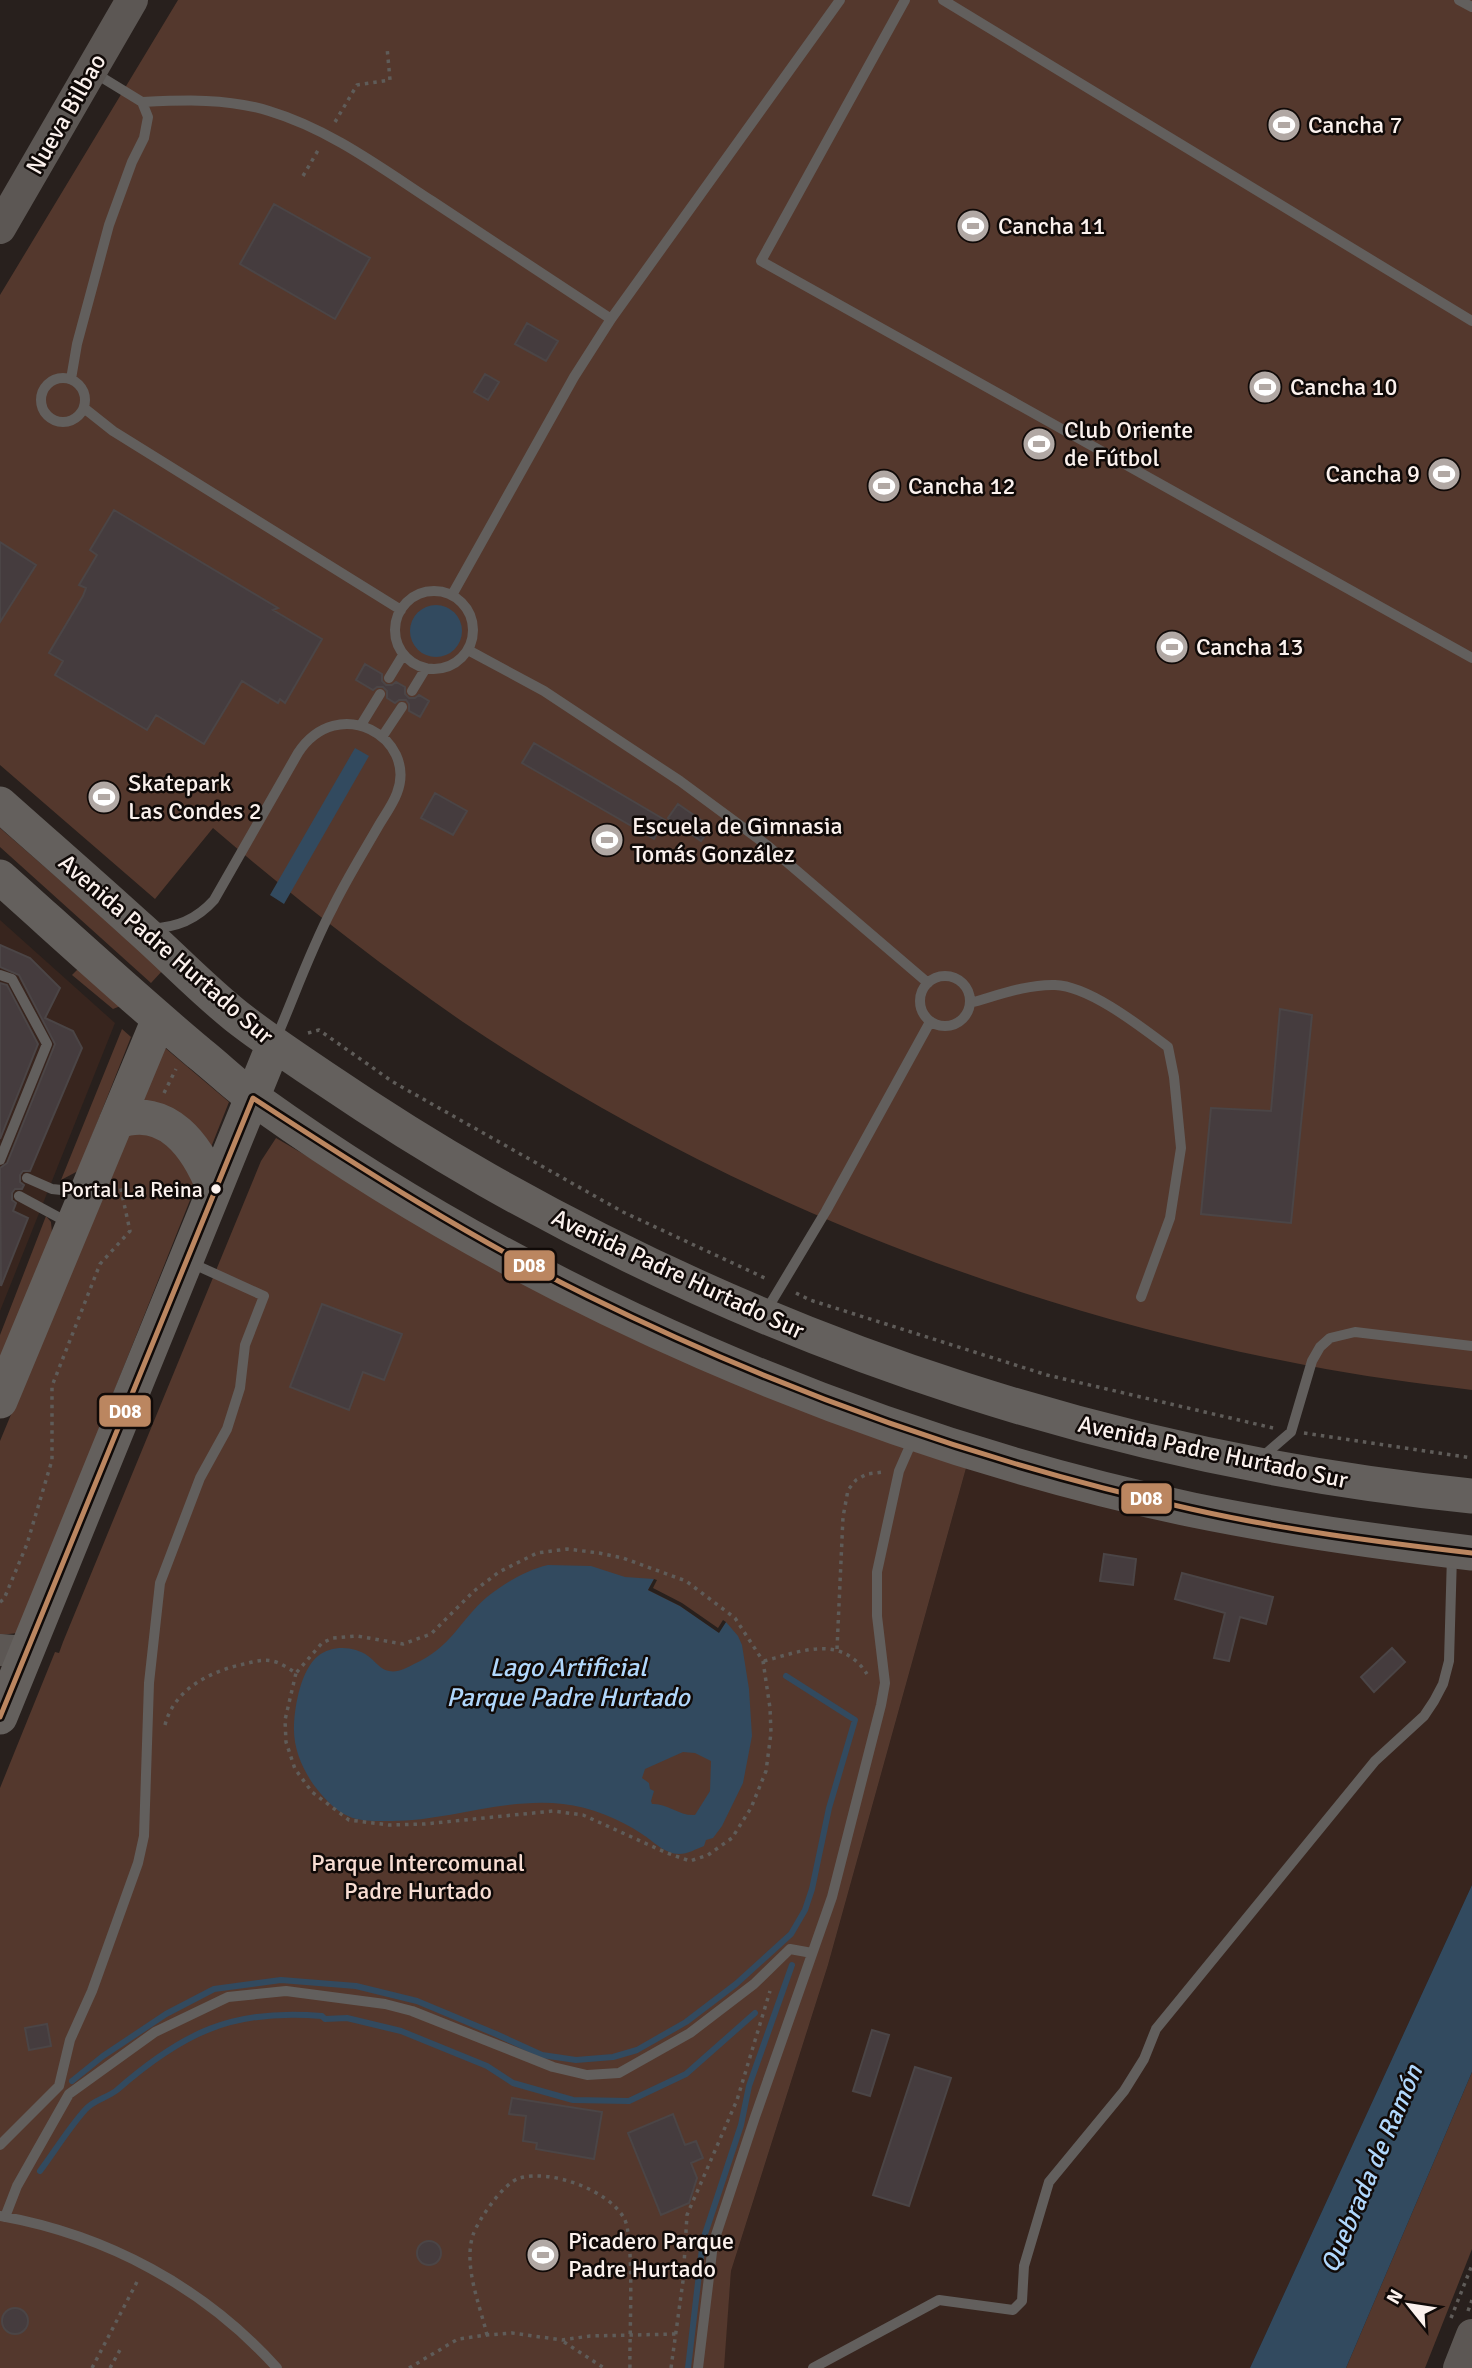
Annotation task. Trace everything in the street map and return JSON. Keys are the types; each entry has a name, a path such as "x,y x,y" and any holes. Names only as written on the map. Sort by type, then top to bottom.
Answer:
{"main road":[{"name":"Avenida Padre Hurtado Sur","path":"0,804 235,1015 274,1044 378,1114 528,1203 605,1244 763,1317 923,1377 1004,1403 1087,1427 1254,1465 1472,1496"},
{"path":"0,877 159,1019 253,1098 386,1185 477,1238 594,1300 750,1371 923,1436 1101,1488 1190,1509 1372,1542 1462,1552"},
{"path":"159,1019 187,1015 235,1015"},
{"path":"0,1401 73,1225 103,1187 159,1019"},
{"path":"0,1717 10,1666 107,1457 274,1044"},
{"path":"127,1119 163,1123 186,1139 207,1171 214,1189"}],"street":[{"name":"Nueva Bilbao","path":"0,228 132,0"},
{"path":"1459,2368 1472,2335"}],"lane":[{"path":"452,595 575,377 611,319 840,0"},
{"path":"905,0 761,261 1472,658"},
{"path":"943,0 1472,321"},
{"path":"1460,0 1472,7"},
{"path":"91,71 142,102 200,99 229,102 268,111 309,125 360,153 611,319"},
{"path":"71,379 77,344 109,225 132,162 144,138 148,117 142,102"},
{"path":"63,377 81,385 86,396 84,408 80,415 64,422 48,416 41,400 47,384 63,377"},
{"path":"84,408 113,431 401,610"},
{"path":"429,591 452,595 469,613 473,625 468,650 450,666 438,669 414,664 403,654 395,633 401,610 418,594 429,591"},
{"path":"468,650 544,691 680,780 768,846 928,983"},
{"path":"389,678 403,654"},
{"path":"412,691 426,668"},
{"path":"360,725 380,694"},
{"path":"382,737 402,706"},
{"path":"137,926 174,926 206,909 214,900 305,743 314,734 336,724 360,725 382,737 396,757 399,768 397,792 331,909 274,1044"},
{"path":"0,975 12,979 47,1044 0,1160"},
{"path":"941,976 956,979 967,988 970,1003 965,1017 952,1026 944,1027 925,1017 920,996 928,983 941,976"},
{"path":"970,1003 1040,986 1072,988 1124,1014 1168,1047 1174,1077 1181,1148 1170,1218 1141,1297"},
{"path":"763,1317 827,1211 930,1022"},
{"path":"27,1178 52,1189 103,1187"},
{"path":"19,1196 73,1225"},
{"path":"0,2144 59,2085 70,2040 92,1991 138,1863 144,1836 149,1683 160,1583 200,1478 227,1429 240,1388 245,1345 264,1296 185,1260"},
{"path":"1254,1465 1291,1432 1312,1361 1320,1347 1330,1338 1355,1332 1472,1346"},
{"path":"698,2368 713,2245 832,1897 885,1684 877,1616 877,1572 899,1471 911,1440 923,1436"},
{"path":"813,2368 939,2300 1013,2310 1022,2301 1024,2266 1049,2182 1124,2091 1144,2059 1156,2029 1375,1761 1424,1716 1434,1701 1443,1685 1449,1661 1462,1552"},
{"path":"277,2368 236,2327 199,2297 146,2266 84,2237 3,2216 16,2186 69,2094 155,2032 228,1997 286,1991 385,2004 412,2011 553,2067 587,2075 620,2073 690,2034 754,1984 790,1948 812,1954"}],"path":[{"path":"346,102 357,85 390,80 387,47"},
{"path":"303,176 317,153"},
{"path":"274,1044 319,1030 393,1082 623,1212 810,1300 1047,1375 1291,1432 1472,1458"},
{"path":"127,1119 168,1088 177,1069"},
{"path":"0,1602 4,1599 27,1544 52,1460 52,1386 100,1264 130,1231 103,1187"},
{"path":"837,1649 843,1517 848,1490 856,1480 867,1474 899,1471"},
{"path":"567,1549 622,1558 686,1581 735,1618 763,1661 771,1708 771,1733 765,1771 751,1808 732,1838 708,1855 690,1861 583,1815 553,1811 425,1824 389,1825 349,1820 303,1783 289,1754 285,1720 296,1673 322,1643 333,1638 356,1636 403,1644 431,1634 474,1591 499,1572 537,1553 567,1549"},
{"path":"763,1661 802,1650 837,1649 858,1661 870,1679"},
{"path":"164,1726 167,1715 185,1692 202,1678 221,1670 261,1660 274,1661 296,1673"},
{"path":"671,2368 683,2281 687,2215 737,2100 769,1993 759,2000"},
{"path":"487,2335 470,2266 473,2236 484,2214 508,2185 519,2178 552,2176 601,2195 624,2219 629,2241 630,2368"},
{"path":"92,2368 146,2266"},
{"path":"409,2368 458,2339 487,2335 512,2333 562,2340 590,2336 676,2334"},
{"path":"562,2340 604,2368"},
{"path":"110,2368 121,2348"}],"shaded area":[{"path":"0,920 115,1023 0,1311"},
{"path":"968,1461 1472,1568 1472,1885 1250,2368 723,2368 731,2271 828,1965"}],"green space":[{"path":"178,0 1472,0 1472,1390 1326,1369 1194,1341 1083,1311 974,1276 867,1236 762,1190 659,1139 559,1083 463,1022 398,976 304,904 213,828 155,899 0,765 0,295"},
{"path":"0,828 163,970 151,983 0,847"},
{"path":"80,967 123,1005 113,1009 72,975"},
{"path":"122,1029 131,1037 78,1171 61,1180"},
{"path":"164,1047 229,1102 18,1633 0,1635 0,1441"},
{"name":"Parque Intercomunal Padre Hurtado","path":"276,1138 329,1169 968,1461 828,1965 731,2271 724,2368 0,2368 0,1788 55,1652 59,1653 261,1161"},
{"path":"46,1216 51,1222 52,1233 0,1360 0,1335"},
{"path":"1472,2072 1472,2249 1425,2368 1346,2368"}],"water":[{"path":"436,605 446,607 454,613 460,621 460,641 454,649 446,655 436,657 426,655 418,649 412,641 410,631 412,621 418,613 426,607"},
{"path":"355,748 369,756 284,904 270,895"},
{"name":"Lago Artificial Parque Padre Hurtado","path":"548,1565 591,1566 625,1577 654,1579 648,1590 680,1606 718,1632 726,1622 738,1636 749,1689 752,1736 743,1783 722,1826 713,1838 706,1840 704,1846 686,1853 674,1853 664,1850 614,1819 563,1804 518,1804 407,1821 361,1820 348,1816 333,1806 309,1777 296,1749 294,1733 298,1698 303,1678 312,1662 324,1652 350,1649 371,1658 386,1670 405,1668 438,1650 487,1597 516,1578","holes":["683,1752 695,1753 711,1761 710,1791 695,1815 652,1804 654,1791 642,1778 645,1769"]},
{"name":"Quebrada de Ramón","path":"1472,1885 1472,2072 1346,2368 1250,2368"}],"pier":[{"path":"654,1579 657,1580 653,1588 682,1603 718,1628 723,1620 726,1622 719,1633 680,1606 648,1590"}],"building":[{"path":"274,204 370,258 335,319 240,264"},
{"path":"527,323 558,341 546,361 515,344"},
{"path":"485,374 499,382 488,400 474,392"},
{"path":"114,510 278,608 273,610 322,639 285,703 280,699 278,703 242,681 204,744 156,715 147,730 55,675 63,661 49,653 83,596 86,588 79,585 97,555 90,550"},
{"path":"0,542 36,565 0,622"},
{"path":"365,664 382,674 382,681 386,685 396,682 405,687 405,694 409,698 419,695 429,701 420,717 409,711 406,700 395,703 387,698 387,691 383,687 373,690 356,680"},
{"path":"534,743 665,820 654,839 522,763"},
{"path":"435,793 467,811 453,835 421,818"},
{"path":"678,804 711,827 701,841 668,818"},
{"path":"0,945 30,958 60,988 45,1018 73,1031 82,1048 30,1171 23,1171 20,1175 20,1182 24,1185 22,1189 15,1189 12,1193 12,1200 16,1203 13,1211 28,1218 1,1286 0,1168 7,1163 55,1044 19,975 0,967"},
{"path":"0,983 7,985 38,1044 0,1139"},
{"path":"1280,1009 1312,1015 1291,1223 1201,1214 1211,1108 1271,1111"},
{"path":"322,1304 402,1334 384,1380 363,1372 349,1410 290,1387"},
{"path":"1104,1554 1136,1559 1133,1585 1100,1581"},
{"path":"1182,1573 1273,1597 1266,1624 1240,1617 1229,1661 1214,1658 1225,1613 1175,1599"},
{"path":"1392,1648 1405,1662 1374,1692 1361,1677"},
{"path":"47,2024 51,2046 29,2050 25,2028"},
{"path":"872,2030 889,2035 870,2096 853,2091"},
{"path":"915,2067 951,2078 909,2206 873,2195"},
{"path":"512,2098 602,2112 594,2159 536,2149 537,2143 523,2141 526,2116 509,2114"},
{"path":"673,2114 685,2145 696,2141 703,2158 691,2163 697,2178 689,2203 661,2215 628,2133"},
{"path":"429,2241 438,2244 441,2253 438,2262 429,2265 420,2262 417,2253 420,2244"},
{"path":"15,2308 24,2312 28,2321 24,2330 15,2334 6,2330 2,2321 6,2312"}],"waterway":[{"path":"72,2081 103,2056 166,2014 214,1989 281,1980 356,1986 417,2001 542,2055 576,2060 613,2057 637,2050 686,2022 736,1984 791,1934 805,1910 829,1808 855,1720 786,1676"},
{"path":"688,2368 703,2240 741,2125 749,2086 792,1965"},
{"path":"40,2171 88,2107 113,2093 164,2053 187,2039 235,2021 290,2015 322,2016 325,2019 347,2018 401,2031 487,2066 513,2083 573,2100 629,2101 686,2074 755,2013"}],"transit line":[{"name":"D08","path":"0,1717 253,1098 418,1202 545,1274 661,1331 808,1393 959,1446 1113,1491 1261,1523 1472,1553"}],"place":[{"name":"Cancha 7","path":"1284,125"},
{"name":"Cancha 11","path":"973,226"},
{"name":"Cancha 10","path":"1265,387"},
{"name":"Club Oriente de Fútbol","path":"1039,444"},
{"name":"Cancha 9","path":"1444,474"},
{"name":"Cancha 12","path":"884,486"},
{"name":"Cancha 13","path":"1172,647"},
{"name":"Skatepark Las Condes 2","path":"104,797"},
{"name":"Escuela de Gimnasia Tomás González","path":"607,840"},
{"name":"Portal La Reina","path":"216,1189"},
{"name":"Picadero Parque Padre Hurtado","path":"543,2255"}]}
